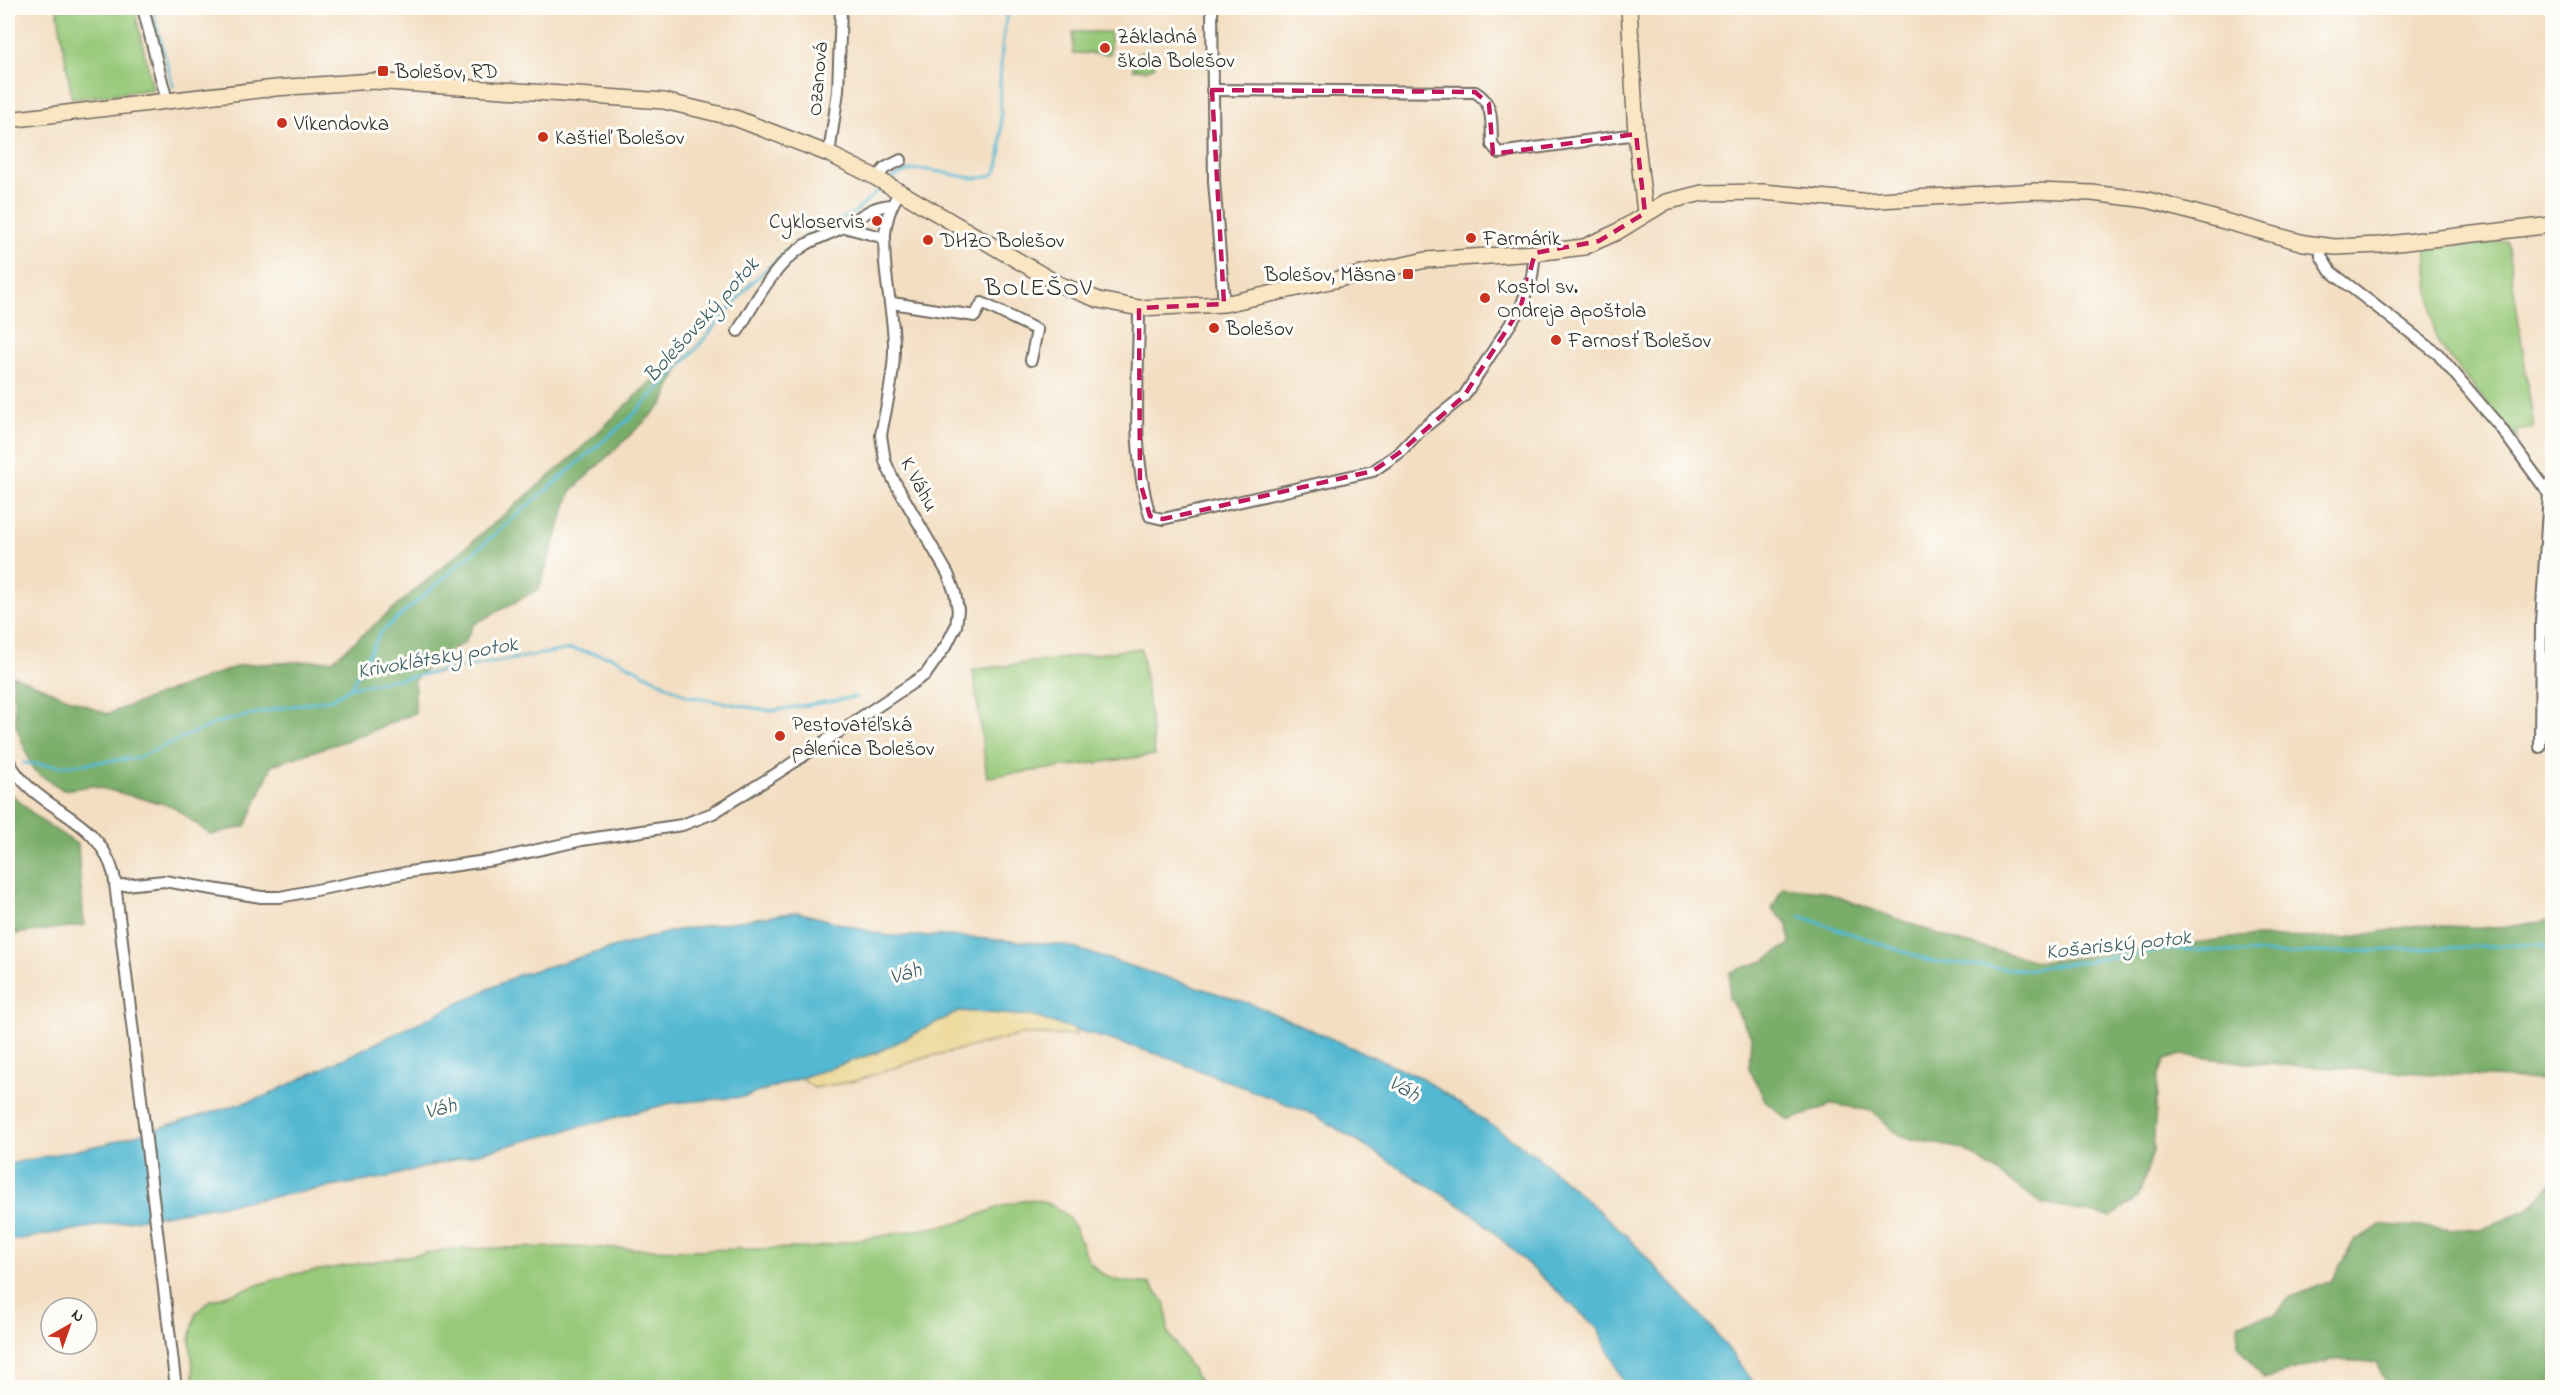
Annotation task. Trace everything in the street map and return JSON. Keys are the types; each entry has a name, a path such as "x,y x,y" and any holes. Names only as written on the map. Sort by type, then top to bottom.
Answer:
{"main road":[{"path":"1629,8 1636,134 1645,213"},
{"path":"8,120 167,101 373,81 664,101 735,118 829,154 1058,284 1099,300 1139,308 1224,304 1426,260 1535,253 1584,247 1599,242 1674,198 1701,193 1763,192 1872,201 2065,191 2148,200 2320,246 2380,245 2553,225"}],"street":[{"path":"143,8 167,101"},
{"name":"Ozanová","path":"829,154 838,91 841,8"},
{"path":"1212,8 1214,181 1224,304"},
{"path":"1212,90 1475,92 1484,97 1489,104 1492,146 1499,153 1636,134"},
{"path":"738,331 766,283 794,253 844,227 874,207 889,189 885,168 901,160"},
{"name":"K Váhu","path":"116,885 164,881 261,897 280,897 409,872 493,860 582,840 682,825 713,813 877,708 931,667 956,626 958,610 948,574 885,461 881,435 894,357 892,303 883,260 889,189"},
{"path":"844,227 885,238"},
{"path":"2320,246 2321,256 2330,271 2427,343 2448,364 2551,496 2541,623 2540,747"},
{"path":"1139,308 1137,445 1140,482 1150,516 1163,519 1373,471 1399,453 1422,429 1464,396 1482,371 1521,309 1532,278 1535,253"},
{"path":"892,303 975,316 982,303 1037,330 1031,360"},
{"path":"8,760 20,779 34,794 73,818 96,837 109,860 116,885 176,1388"}],"highlighted area":[{"path":"1212,90 1475,92 1489,104 1493,154 1636,134 1645,213 1599,241 1535,253 1520,309 1482,371 1464,396 1399,453 1373,471 1163,519 1150,516 1140,482 1139,308 1224,304"}],"green space":[{"path":"57,8 134,8 153,89 72,99"},
{"path":"1073,32 1110,32 1110,54 1073,53"},
{"path":"1148,50 1155,66 1146,70 1133,69 1135,55"},
{"path":"2507,241 2534,428 2517,431 2518,440 2440,346 2434,332 2426,249"},
{"path":"689,345 663,404 571,491 539,589 474,624 464,643 434,659 415,680 415,713 357,737 272,765 246,826 211,835 172,806 92,786 63,790 33,770 16,725 12,675 107,714 241,665 333,660 571,458"},
{"path":"1141,648 1155,755 987,777 973,670"},
{"path":"8,791 39,819 78,845 84,925 8,935"},
{"path":"1783,887 1822,891 1957,941 2041,962 2241,937 2346,938 2418,925 2499,928 2552,920 2552,1072 2540,1080 2249,1063 2181,1055 2165,1060 2158,1078 2153,1151 2138,1198 2111,1217 2043,1204 1963,1149 1901,1137 1872,1111 1833,1104 1789,1121 1766,1102 1749,1068 1751,1036 1729,998 1730,972 1764,961 1790,944 1788,924 1772,909"},
{"path":"2552,1183 2552,1387 2380,1387 2385,1382 2376,1362 2330,1360 2264,1379 2238,1345 2238,1323 2277,1313 2289,1298 2331,1281 2355,1240 2383,1225 2480,1230 2529,1209"},
{"path":"1032,1199 1052,1205 1065,1214 1073,1225 1090,1261 1099,1271 1113,1279 1150,1284 1166,1304 1168,1332 1203,1387 195,1387 190,1340 196,1313 209,1301 289,1275 451,1249 811,1248 958,1223 1005,1205"}],"sand":[{"path":"959,1011 1031,1016 1074,1029 1076,1035 1021,1035 924,1058 855,1081 814,1088 800,1078 878,1052"}],"water":[{"name":"Váh","path":"797,912 888,936 949,936 1064,945 1254,1005 1422,1078 1534,1154 1625,1234 1714,1330 1757,1387 1626,1387 1598,1329 1474,1214 1315,1115 1160,1055 1031,1016 959,1011 878,1052 744,1097 671,1103 384,1178 8,1241 8,1164 105,1144 263,1097 518,975 672,931"}],"waterway":[{"path":"152,8 173,86"},
{"name":"Bolešovský potok","path":"889,181 901,173 914,170 980,178 992,175 997,170 1001,148 1001,56 1009,8"},
{"name":"Bolešovský potok","path":"351,687 380,633 630,418 688,358 752,282 803,237 854,213 882,187"},
{"name":"Krivoklátsky potok","path":"24,763 62,766 137,758 216,723 332,699 351,687 571,649 613,657 687,696 771,711 856,697"},
{"name":"Košariský potok","path":"1800,916 1930,961 2023,970 2173,949 2286,954 2542,944 2552,952"}],"place":[{"name":"Základná škola Bolešov","path":"1105,48"},
{"name":"Bolešov, RD","path":"383,71"},
{"name":"Víkendovka","path":"282,123"},
{"name":"Kaštieľ Bolešov","path":"543,137"},
{"name":"Cykloservis","path":"877,221"},
{"name":"Farmárik","path":"1471,238"},
{"name":"DHZO Bolešov","path":"928,240"},
{"name":"Bolešov, Mäsna","path":"1408,274"},
{"name":"Kostol sv. Ondreja apoštola","path":"1485,298"},
{"name":"Bolešov","path":"1214,328"},
{"name":"Farnosť Bolešov","path":"1556,340"},
{"name":"Pestovateľská pálenica Bolešov","path":"780,736"}],"district":[{"name":"BOLEŠOV","path":"1039,287"}]}
